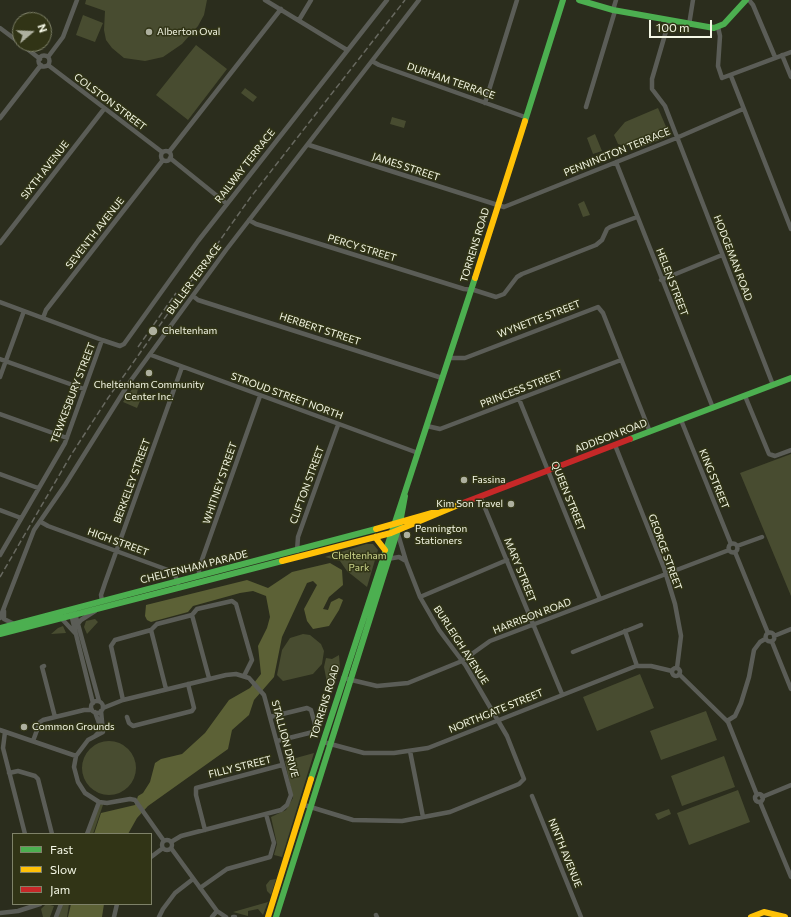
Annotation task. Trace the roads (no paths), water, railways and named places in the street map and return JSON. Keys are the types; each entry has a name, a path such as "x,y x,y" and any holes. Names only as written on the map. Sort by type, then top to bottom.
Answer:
{"main road":[{"name":"TORRENS ROAD","path":"268,917 307,806 331,744 387,559 401,502 405,495 471,290 562,0"},
{"path":"578,0 614,10 707,28 718,27 748,0"},
{"name":"ADDISON ROAD","path":"394,532 433,517 439,513 480,496 791,378"},
{"name":"ADDISON ROAD","path":"396,524 432,513 439,513"},
{"name":"CHELTENHAM PARADE","path":"0,628 396,524"},
{"name":"TORRENS ROAD","path":"276,917 343,678 385,550 394,532"},
{"name":"CHELTENHAM PARADE","path":"0,634 180,589 394,532"},
{"path":"375,537 385,550"},
{"path":"355,641 358,644 363,641"},
{"path":"751,917 764,912 785,917"}],"street":[{"path":"41,65 48,65 50,60 48,57 63,37 78,0"},
{"path":"265,0 347,50"},
{"path":"299,20 311,0"},
{"name":"RAILWAY TERRACE","path":"102,340 122,345 227,204 387,0"},
{"name":"BULLER TERRACE","path":"0,618 34,530 41,522 129,383 249,220 309,145 419,0"},
{"path":"485,103 517,0"},
{"path":"586,107 616,0"},
{"path":"689,25 693,0"},
{"path":"748,0 754,5 775,57"},
{"path":"227,204 170,158 169,152 280,9"},
{"name":"HODGEMAN ROAD","path":"670,21 652,85 654,92 665,106 774,385"},
{"path":"718,27 720,36 718,66 722,78 731,76 775,57 791,52"},
{"path":"0,28 12,38"},
{"path":"0,118 41,65 40,59 31,52"},
{"path":"782,55 791,76"},
{"path":"40,59 42,56 48,57"},
{"name":"DURHAM TERRACE","path":"372,61 379,65 525,117"},
{"name":"COLSTON STREET","path":"48,65 162,152"},
{"path":"731,76 791,229"},
{"name":"SIXTH AVENUE","path":"0,243 104,108"},
{"name":"PENNINGTON TERRACE","path":"497,206 508,207 743,109"},
{"name":"JAMES STREET","path":"309,145 497,206"},
{"path":"169,152 162,152 161,155 163,160 168,160 170,158"},
{"name":"SEVENTH AVENUE","path":"43,318 46,310 163,160"},
{"name":"HELEN STREET","path":"616,162 712,408"},
{"name":"PERCY STREET","path":"249,220 270,228 465,289 500,297 517,277 522,274 596,245 602,240 607,229 637,217"},
{"path":"662,280 722,255"},
{"name":"HERBERT STREET","path":"193,296 198,300 442,378"},
{"path":"0,302 102,340"},
{"name":"WYNETTE STREET","path":"449,358 465,358 598,307 603,313 650,432"},
{"path":"0,377 24,311"},
{"name":"TEWKESBURY STREET","path":"0,555 67,438 102,340"},
{"name":"STROUD STREET NORTH","path":"151,355 182,368 418,453"},
{"path":"0,359 84,389"},
{"name":"PRINCESS STREET","path":"427,426 440,429 621,360"},
{"name":"BERKELEY STREET","path":"102,601 101,596 116,551 182,368"},
{"name":"WHITNEY STREET","path":"199,576 199,568 260,396"},
{"path":"745,396 769,454 775,456 791,450"},
{"name":"QUEEN STREET","path":"519,399 600,599"},
{"path":"0,414 67,438"},
{"name":"KING STREET","path":"681,420 731,544"},
{"name":"CLIFTON STREET","path":"297,551 298,537 338,425"},
{"name":"GEORGE STREET","path":"615,446 665,574 680,623 680,648 677,668"},
{"path":"0,474 38,488"},
{"name":"MARY STREET","path":"480,496 562,694"},
{"path":"0,510 21,518"},
{"name":"HIGH STREET","path":"41,522 48,526 172,572 178,581"},
{"name":"BURLEIGH AVENUE","path":"394,532 420,597 439,630 462,661 507,736 524,776 523,781 450,812 423,817"},
{"path":"735,552 728,550 728,546 731,544 737,546 762,537"},
{"path":"737,546 735,552 768,633 774,636 791,629"},
{"name":"HARRISON ROAD","path":"343,678 376,686 398,685 422,678 462,661 490,641 728,550"},
{"path":"387,559 399,557 406,561"},
{"path":"420,597 507,560"},
{"path":"178,581 180,589"},
{"path":"209,678 192,616 196,609 232,601 236,604 252,660 244,676"},
{"path":"72,608 93,707 100,729 94,737"},
{"path":"4,610 4,619 14,624"},
{"path":"78,624 81,620 98,610"},
{"path":"74,616 78,624 100,702 104,730 102,734 94,737 84,744 76,756 74,767 78,782 85,793 99,802 107,803 130,799 135,800 164,841 163,848 152,856"},
{"path":"123,700 111,646 115,640 151,630 157,624 192,616"},
{"path":"62,619 77,636"},
{"path":"573,652 641,625"},
{"path":"151,630 166,689"},
{"path":"625,631 637,666"},
{"path":"727,721 735,716 741,703 749,677 754,650 760,642 765,639 768,633"},
{"path":"774,636 772,642 791,689"},
{"path":"765,639 768,642 772,642"},
{"path":"44,666 42,667 55,717"},
{"name":"NORTHGATE STREET","path":"324,742 364,753 394,753 410,751 436,745 562,694 637,666 651,666 672,671 674,675 679,674"},
{"path":"672,671 677,668 680,671 679,674 727,721 757,795 755,800 760,802 791,876"},
{"name":"STALLION DRIVE","path":"93,707 102,710 111,704 123,700 226,674 244,676 251,680 264,695 291,795 290,800 281,810 177,838 171,842"},
{"path":"127,717 129,723 133,726 192,711 194,708 188,684"},
{"path":"33,742 40,722 93,707 100,702"},
{"name":"STALLION DRIVE","path":"100,702 111,704"},
{"path":"270,718 307,708 311,710 316,728 313,732 277,741"},
{"path":"0,730 76,756"},
{"path":"6,732 3,745 25,833"},
{"path":"307,806 336,816 359,821 402,821 423,817 410,751"},
{"name":"FILLY STREET","path":"205,830 196,794 197,788 282,766"},
{"path":"9,773 18,771 35,776 38,780 52,833"},
{"path":"757,795 762,797 791,785"},
{"name":"NINTH AVENUE","path":"532,796 581,917"},
{"path":"760,802 762,797"},
{"path":"87,833 99,802"},
{"path":"200,888 227,869 270,857 274,843 266,814"},
{"path":"164,841 168,840 171,842 171,848 192,879 217,911 226,917"},
{"path":"163,848 166,850 171,848"},
{"path":"159,917 175,893 192,879"},
{"path":"0,913 6,914 37,905"},
{"path":"56,917 61,905"},
{"path":"114,917 117,905"},
{"path":"18,911 19,917"},
{"path":"212,917 217,911"}],"railway":[{"path":"0,577 71,455 108,398 250,198 405,0"},
{"path":"138,347 176,293"}],"place":[{"name":"Alberton Oval","path":"149,32"},
{"name":"Cheltenham","path":"153,331"},
{"name":"Cheltenham Community Center Inc.","path":"149,373"},
{"name":"Fassina","path":"464,480"},
{"name":"Kim Son Travel","path":"511,504"},
{"name":"Pennington Stationers","path":"407,535"},
{"name":"Common Grounds","path":"24,727"}],"park label":[{"name":"Cheltenham Park","path":"359,562"}]}
